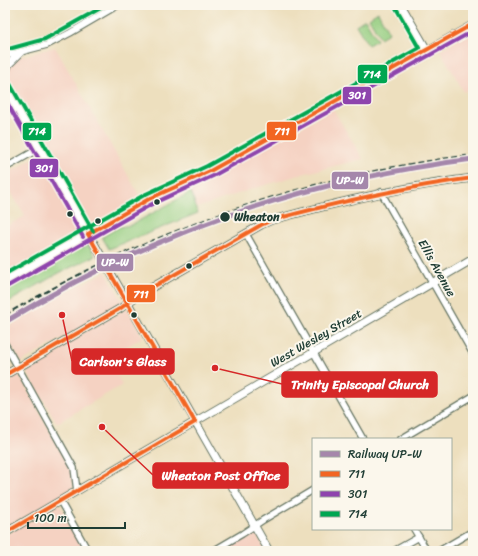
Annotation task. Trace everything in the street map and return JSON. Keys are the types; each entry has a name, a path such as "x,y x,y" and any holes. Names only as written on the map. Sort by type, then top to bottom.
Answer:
{"street":[{"path":"5,56 47,45 56,41 109,7 118,5"},
{"path":"400,5 427,50"},
{"path":"5,281 149,199 210,172 473,24"},
{"path":"5,74 8,65 21,52"},
{"path":"5,87 269,551"},
{"path":"5,168 40,148"},
{"path":"5,375 272,220 381,192 473,178"},
{"name":"Ellis Avenue","path":"381,192 473,354"},
{"path":"246,234 362,438"},
{"name":"West Wesley Street","path":"5,533 473,259"},
{"path":"5,344 74,468 77,491"},
{"path":"403,438 473,396"},
{"path":"213,551 312,491"},
{"path":"60,501 88,551"},
{"path":"414,530 427,551"},
{"path":"438,551 473,531"},
{"path":"394,551 418,537"}],"shaded area":[{"path":"473,32 473,87 464,92 440,50"},
{"path":"55,47 141,198 91,227 5,76 5,61"},
{"path":"333,109 363,159 302,174 197,208 190,189"},
{"path":"39,155 82,232 5,278 5,223 7,226 25,216 5,183 5,175"},
{"path":"106,272 124,304 21,362 5,335 5,329 60,295"},
{"path":"127,308 143,337 107,358 122,385 57,423 24,367"},
{"path":"17,371 71,469 74,490 5,530 5,378"},
{"path":"59,504 86,551 5,551 5,535"},
{"path":"255,532 266,551 221,551"}],"green space":[{"path":"378,12 389,33 380,38 369,18"},
{"path":"365,19 377,40 368,45 356,25"},
{"path":"191,192 198,213 109,249 102,237 119,227 131,225"},
{"path":"80,244 82,248 88,244 95,256 59,273 5,304 5,289"}],"railway":[{"path":"5,315 59,285 115,257 172,232 231,211 290,192 350,176 411,164 473,155"}],"rail line":[{"name":"UP-W","path":"5,322 60,290 115,262 172,237 230,215 289,196 349,181 411,168 473,159"}],"transit line":[{"name":"714","path":"5,50 45,39 106,5"},
{"name":"714","path":"5,274 146,194 207,166 419,48 396,8"},
{"name":"711","path":"88,234 149,199 210,171 473,24"},
{"name":"301","path":"8,286 152,204 213,176 473,31"},
{"name":"714","path":"10,84 93,231"},
{"name":"301","path":"5,99 83,237"},
{"name":"711","path":"5,375 121,308 137,296 272,220 372,196 473,178"},
{"name":"711","path":"88,234 195,422"},
{"name":"711","path":"5,533 195,422"}],"place":[{"name":"Wheaton","path":"225,217"},
{"name":"Carlson's Glass","path":"62,315"},
{"name":"Trinity Episcopal Church","path":"215,368"},
{"name":"Wheaton Post Office","path":"102,427"}]}
